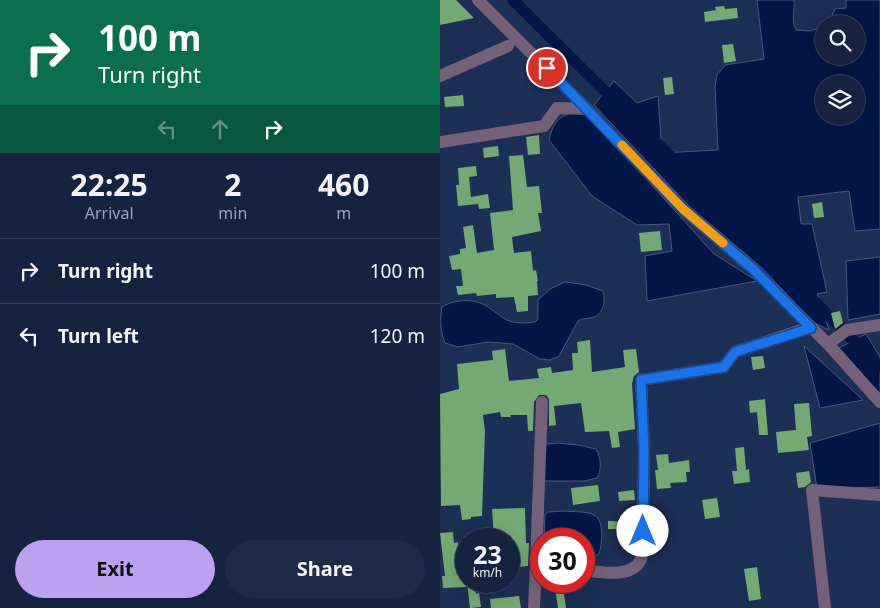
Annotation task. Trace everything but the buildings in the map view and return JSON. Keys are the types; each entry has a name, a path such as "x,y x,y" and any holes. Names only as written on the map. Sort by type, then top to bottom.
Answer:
{"street":[{"path":"478,0 683,209 753,269 828,344 880,402"},
{"path":"440,76 508,46"},
{"path":"440,142 544,126 557,108 587,109"},
{"path":"828,344 847,330 880,325"},
{"path":"595,571 615,573 627,571 634,568 640,560 643,547 644,451 641,380 724,367 735,352 811,328"},
{"path":"540,528 542,402"},
{"path":"825,608 812,490 880,495"},
{"path":"534,608 536,593"}],"water":[{"path":"757,0 794,0 793,19 796,30 815,30 815,65 865,65 865,15 832,15 835,9 846,8 846,0 880,0 880,229 855,231 849,191 798,197 801,224 812,224 827,292 817,294 829,330 813,322 762,268 689,206 594,105 614,81 637,103 658,96 662,153 718,150 715,87 717,75 725,65 764,59"},
{"path":"585,111 714,254 757,281 647,301 645,256 672,251 669,224 637,225 592,196 549,140 554,126 561,118 571,113"},
{"path":"880,257 880,314 848,320 846,261"},
{"path":"565,282 586,285 603,291 604,303 603,308 595,317 578,321 559,356 550,360 540,359 513,344 488,342 458,347 445,343 441,330 441,316 442,307 447,304 459,301 477,302 510,321 521,323 535,322 538,319 538,300 550,289"},
{"path":"866,334 880,357 880,394 839,348"},
{"path":"804,346 863,400 820,408"},
{"path":"880,423 880,487 817,489 810,443"},
{"path":"557,443 596,449 600,464 597,478 584,481 546,481 543,478 544,448 547,444"},
{"path":"565,511 594,515 600,522 602,533 599,554 595,556 595,528 544,528 545,515 548,512"}],"waterway":[{"path":"513,0 615,101"},
{"path":"651,137 677,163"},
{"path":"811,298 880,367"}],"slow traffic":[{"path":"622,145 683,209 723,243"}],"route":[{"path":"547,68 683,209 753,269 811,328 735,352 724,367 641,380 644,451 643,531"}]}
